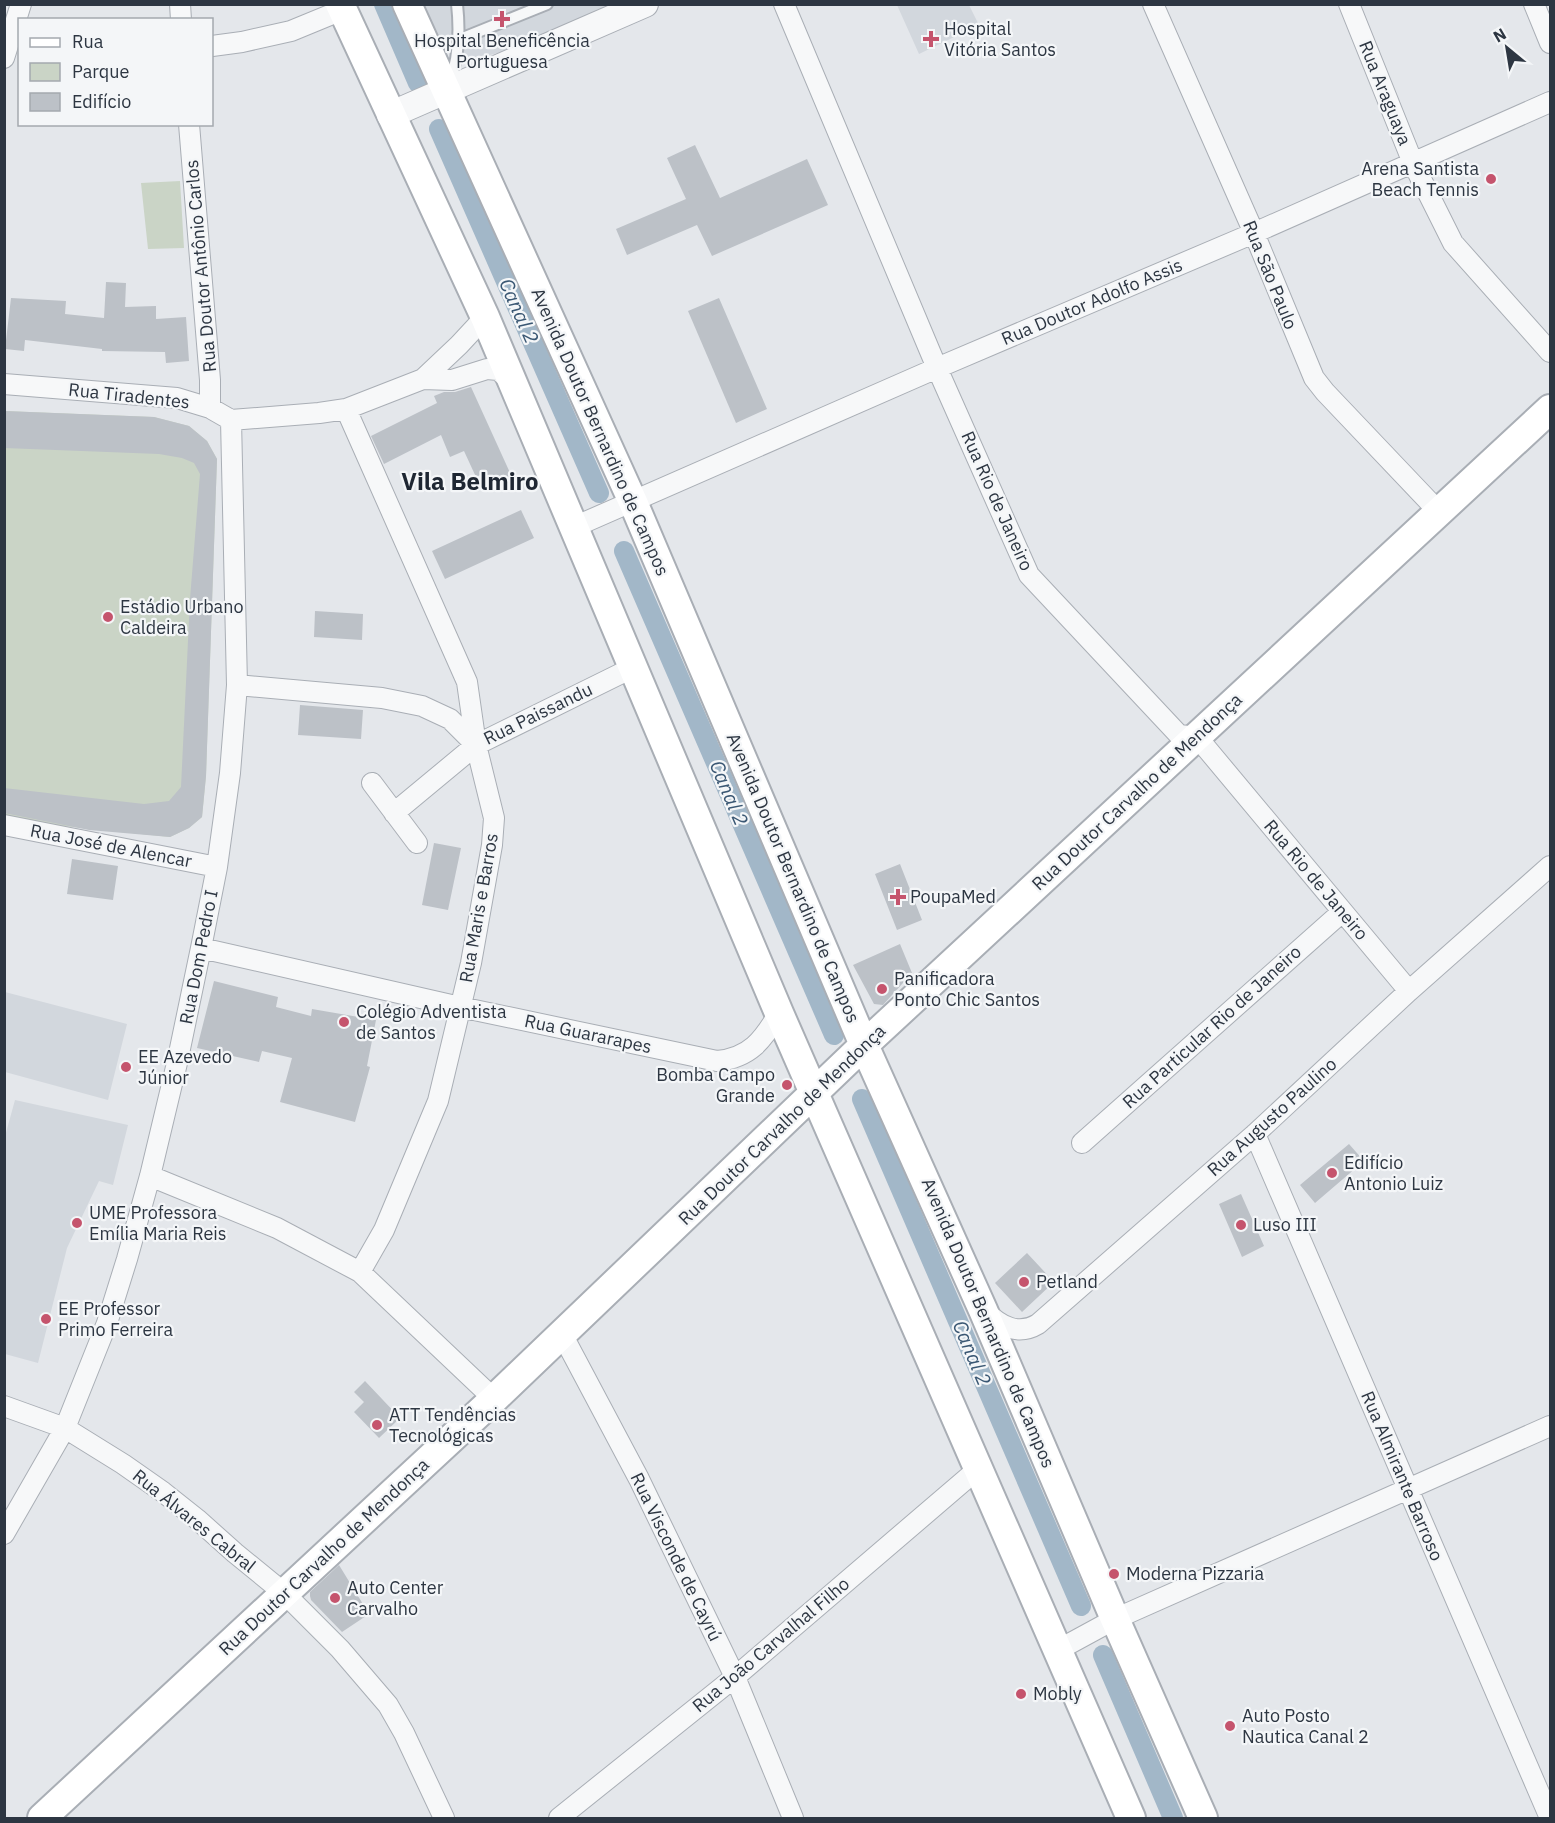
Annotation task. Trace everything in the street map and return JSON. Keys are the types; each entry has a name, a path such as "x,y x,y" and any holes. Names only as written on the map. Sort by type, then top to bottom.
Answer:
{"main road":[{"name":"Avenida Doutor Bernardino de Campos","path":"407,4 633,502 864,1045 983,1310 1203,1818"},
{"path":"341,7 485,317 779,1013 1131,1818"},
{"name":"Rua Doutor Carvalho de Mendonça","path":"42,1818 494,1399 864,1045 1439,512 1548,415"}],"street":[{"path":"390,115 645,4"},
{"name":"Rua Rio de Janeiro","path":"784,4 937,368 1029,575 1179,735 1197,737 1409,991"},
{"name":"Rua São Paulo","path":"1153,4 1254,233 1314,378 1439,512"},
{"name":"Rua Araguaya","path":"1349,4 1413,163 1453,243 1551,352"},
{"path":"1534,4 1551,43"},
{"path":"213,46 291,31 341,7"},
{"path":"4,58 15,14"},
{"name":"Rua Doutor Adolfo Assis","path":"574,527 1551,102"},
{"name":"Rua Doutor Antônio Carlos","path":"189,126 210,380 210,408"},
{"path":"423,379 485,317"},
{"path":"231,420 319,414 346,409 423,379 452,380 487,369 498,370 513,383"},
{"name":"Rua Tiradentes","path":"4,384 177,398 210,408 231,420"},
{"name":"Rua Maris e Barros","path":"346,409 467,682 476,744 494,819 492,845 471,963 438,1101 384,1230 360,1272"},
{"name":"Rua Dom Pedro I","path":"4,1534 65,1428 107,1323 150,1176 201,948 217,867 230,772 237,686 231,420"},
{"name":"Rua Paissandu","path":"237,686 382,698 422,706 450,719 476,744 634,667"},
{"path":"394,813 476,744"},
{"path":"372,783 417,843"},
{"name":"Rua José de Alencar","path":"4,825 217,867"},
{"name":"Rua Augusto Paulino","path":"983,1310 994,1320 1007,1327 1023,1330 1038,1324 1255,1134 1409,991 1551,866"},
{"name":"Rua Particular Rio de Janeiro","path":"1082,1143 1342,912"},
{"name":"Rua Guararapes","path":"201,948 460,1007 717,1061 732,1060 743,1055 758,1043 779,1013"},
{"name":"Rua Almirante Barroso","path":"1255,1134 1550,1818"},
{"path":"150,1176 277,1228 360,1272 494,1399"},
{"name":"Rua Visconde de Cayrú","path":"562,1334 639,1479 735,1677 793,1818"},
{"name":"Rua Álvares Cabral","path":"4,1406 65,1428 123,1464 163,1492 284,1593 340,1649 388,1705 404,1733 444,1818"},
{"path":"1058,1650 1115,1619 1551,1426"},
{"name":"Rua João Carvalhal Filho","path":"559,1818 735,1677 979,1467"}],"lane":[{"path":"445,91 453,73 459,40 457,4"},
{"path":"459,40 547,4"}],"shaded area":[{"name":"Hospital Beneficência Portuguesa","path":"419,5 611,5 508,50 483,57 464,57 446,50 432,34"},
{"name":"Hospital Vitória Santos","path":"897,5 969,5 979,25 919,54"},
{"path":"5,992 127,1024 108,1100 5,1072"},
{"path":"15,1100 128,1125 113,1185 99,1181 67,1248 38,1363 5,1354 4,1140"}],"green space":[{"path":"180,181 184,248 148,249 141,183"},
{"name":"Estádio Urbano Caldeira","path":"5,411 154,417 189,426 207,441 217,459 206,776 202,817 189,828 170,837 5,820"}],"building":[{"path":"695,145 720,198 807,159 828,205 712,256 697,225 627,255 616,229 686,199 667,158"},
{"path":"106,282 126,283 125,307 156,306 156,319 186,317 189,361 166,363 165,352 102,351 102,349 25,340 24,351 5,349 11,298 66,301 65,314 104,318"},
{"path":"719,298 767,409 736,423 688,311"},
{"path":"471,387 511,475 492,484 486,472 476,477 464,451 450,457 441,435 384,464 371,436 437,403 434,396"},
{"path":"4,411 154,417 189,426 207,441 217,459 206,776 202,817 189,828 170,837 89,830 4,813 4,788 144,804 169,801 181,787 190,599 200,474 194,463 182,458 159,454 4,448"},
{"path":"521,510 534,538 445,579 432,551"},
{"path":"315,611 363,614 362,640 314,637"},
{"path":"300,705 363,710 361,739 298,735"},
{"path":"434,843 461,848 448,910 422,905"},
{"path":"72,859 118,866 113,900 67,894"},
{"name":"PoupaMed","path":"900,864 922,920 897,930 875,874"},
{"name":"Panificadora Ponto Chic Santos","path":"900,944 912,973 883,1005 874,1004 853,965"},
{"path":"214,981 278,997 276,1007 311,1016 312,1009 376,1020 367,1066 370,1067 355,1122 280,1102 292,1058 262,1051 259,1062 197,1048"},
{"name":"Edifício Antonio Luiz","path":"1349,1144 1364,1161 1315,1203 1300,1185"},
{"name":"Luso III","path":"1241,1194 1264,1246 1242,1257 1219,1204"},
{"name":"Petland","path":"1027,1253 1054,1282 1022,1312 995,1283"},
{"path":"365,1381 400,1418 379,1438 354,1412 364,1402 354,1392"},
{"name":"Auto Center Carvalho","path":"339,1565 369,1614 342,1632 311,1600 310,1596 310,1592"}],"waterway":[{"name":"Canal 2","path":"384,4 418,83"},
{"name":"Canal 2","path":"439,129 599,493"},
{"name":"Canal 2","path":"624,551 834,1035"},
{"name":"Canal 2","path":"862,1099 1081,1606"},
{"name":"Canal 2","path":"1103,1655 1173,1818"}],"place":[{"name":"Hospital Beneficência Portuguesa","path":"502,19"},
{"name":"Hospital Vitória Santos","path":"931,39"},
{"name":"Arena Santista Beach Tennis","path":"1491,179"},
{"name":"Estádio Urbano Caldeira","path":"108,617"},
{"name":"PoupaMed","path":"898,897"},
{"name":"Panificadora Ponto Chic Santos","path":"882,989"},
{"name":"Colégio Adventista de Santos","path":"344,1022"},
{"name":"EE Azevedo Júnior","path":"126,1067"},
{"name":"Bomba Campo Grande","path":"787,1085"},
{"name":"Edifício Antonio Luiz","path":"1332,1173"},
{"name":"UME Professora Emília Maria Reis","path":"77,1223"},
{"name":"Luso III","path":"1241,1225"},
{"name":"Petland","path":"1024,1282"},
{"name":"EE Professor Primo Ferreira","path":"46,1319"},
{"name":"ATT Tendências Tecnológicas","path":"377,1425"},
{"name":"Moderna Pizzaria","path":"1114,1574"},
{"name":"Auto Center Carvalho","path":"335,1598"},
{"name":"Mobly","path":"1021,1694"},
{"name":"Auto Posto Nautica Canal 2","path":"1230,1726"}],"district":[{"name":"Vila Belmiro","path":"470,482"}]}
